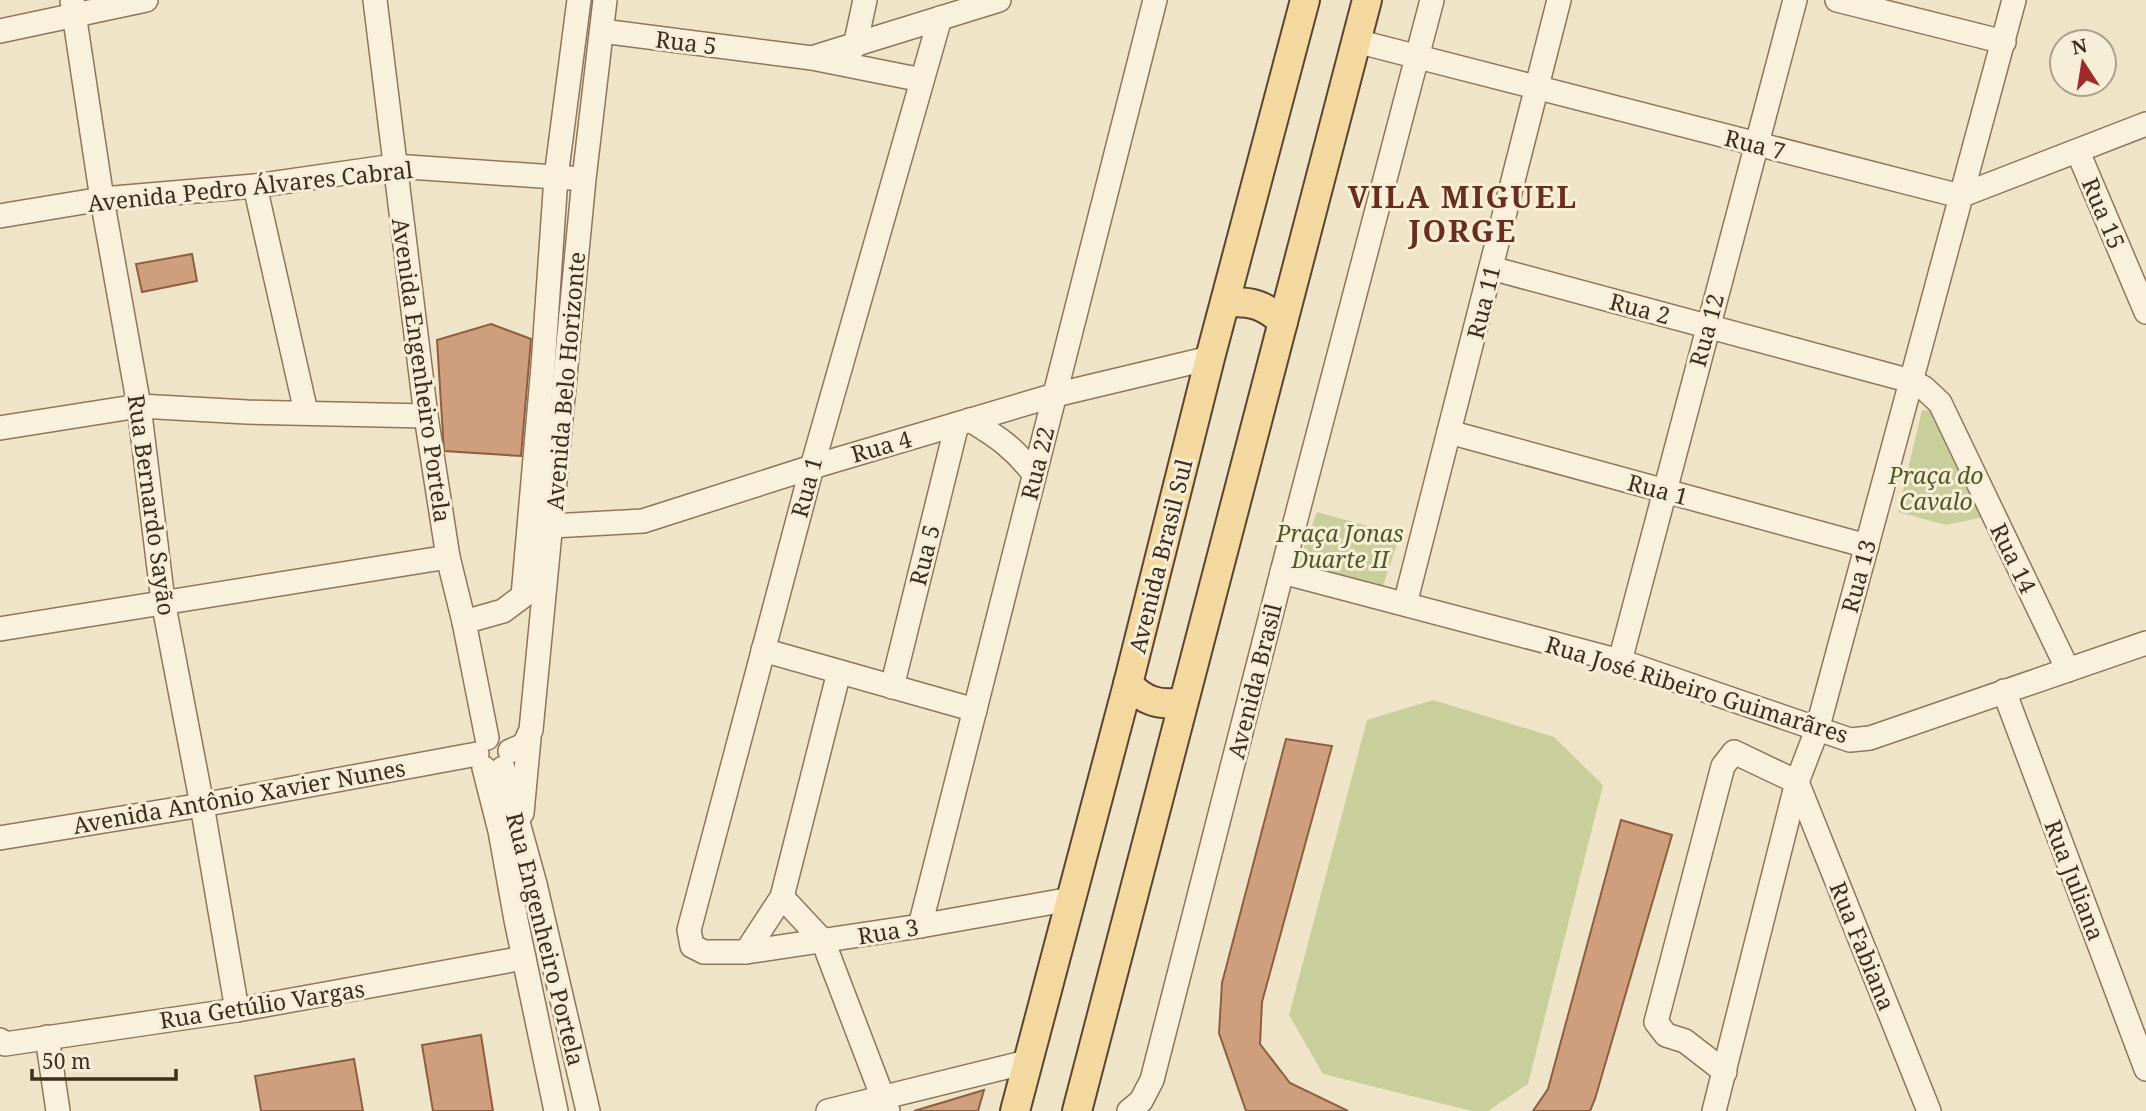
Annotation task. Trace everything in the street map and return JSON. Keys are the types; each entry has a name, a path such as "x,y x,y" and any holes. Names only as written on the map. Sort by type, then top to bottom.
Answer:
{"main road":[{"name":"Avenida Brasil Sul","path":"1014,1111 1119,719 1210,358 1305,0"},
{"path":"1077,1111 1367,0"},
{"path":"1233,270 1252,288 1277,293 1290,290"},
{"path":"1226,303 1257,303 1283,322"},
{"path":"1128,684 1139,695 1152,702 1167,705 1182,702"},
{"path":"1119,719 1133,716 1149,719 1162,725 1173,735"}],"street":[{"path":"0,31 73,7 146,0"},
{"name":"Avenida Engenheiro Portela","path":"375,0 426,416 448,557 498,753"},
{"name":"Avenida Belo Horizonte","path":"464,622 503,611 523,596 542,380 555,177 579,0"},
{"name":"Avenida Belo Horizonte","path":"520,827 498,753 552,526 584,179 605,0"},
{"path":"855,46 866,0"},
{"name":"Rua 5","path":"811,58 999,0"},
{"name":"Rua 22","path":"920,926 1155,0"},
{"name":"Avenida Brasil","path":"1130,1111 1141,1101 1152,1080 1432,0"},
{"name":"Rua 11","path":"1405,604 1559,0"},
{"name":"Rua 12","path":"1620,661 1795,0"},
{"path":"1837,0 2004,42"},
{"name":"Rua 13","path":"1714,1111 1797,782 1817,730 2014,0"},
{"name":"Rua Bernardo Sayão","path":"73,7 102,199 139,406 163,601 237,1010"},
{"name":"Rua 1","path":"704,952 692,946 689,930 812,467 940,18"},
{"name":"Rua 5","path":"602,31 811,58 922,80"},
{"name":"Rua 7","path":"1356,41 1961,197"},
{"path":"1961,197 2146,124"},
{"name":"Rua 15","path":"2078,152 2146,312"},
{"name":"Avenida Pedro Álvares Cabral","path":"0,216 102,199 255,187 394,166 584,179"},
{"path":"255,187 306,412"},
{"name":"Rua 2","path":"1491,268 1911,381"},
{"name":"Rua 4","path":"552,526 643,521 812,467 1055,395 1210,358"},
{"name":"Rua 14","path":"1911,381 1924,388 1940,403 2068,670"},
{"path":"0,428 139,406 247,412 426,416"},
{"path":"963,422 1002,440 1017,452 1034,474"},
{"name":"Rua 5","path":"892,687 963,422"},
{"name":"Rua 1","path":"1449,432 1867,546"},
{"path":"0,629 448,557"},
{"name":"Rua José Ribeiro Guimarãres","path":"1282,572 1620,661 1850,740 1870,738 2146,643"},
{"path":"763,650 975,710"},
{"path":"746,952 782,897 839,672"},
{"name":"Rua Juliana","path":"2004,691 2146,1069"},
{"path":"1724,1072 1685,1041 1666,1035 1656,1022 1723,766 1734,752 1797,782"},
{"name":"Avenida Antônio Xavier Nunes","path":"0,838 498,753"},
{"name":"Rua Engenheiro Portela","path":"498,753 520,827 588,1111"},
{"name":"Rua Engenheiro Portela","path":"498,753 500,831 556,1111"},
{"name":"Rua Fabiana","path":"1797,782 1929,1111"},
{"path":"782,897 822,941 885,1104"},
{"name":"Rua 3","path":"704,952 746,952 920,926 1071,899"},
{"name":"Rua Getúlio Vargas","path":"2,1045 237,1010 524,958"},
{"path":"47,1037 58,1111"},
{"path":"828,1111 885,1104 1027,1062"}],"green space":[{"name":"Praça do Cavalo","path":"1922,410 1937,411 1984,517 1946,525 1898,512"},
{"name":"Praça Jonas Duarte II","path":"1317,512 1400,535 1383,586 1298,563"},
{"path":"1433,700 1554,737 1603,785 1528,1084 1488,1111 1472,1111 1323,1074 1289,1015 1367,720"}],"building":[{"path":"192,254 197,281 142,292 136,264"},
{"path":"491,324 531,339 521,456 444,451 437,340"},
{"path":"1286,739 1332,746 1262,1002 1260,1044 1290,1083 1348,1111 1246,1111 1219,1033 1222,983"},
{"path":"1621,820 1672,835 1595,1099 1590,1111 1533,1111 1548,1089"},
{"path":"481,1035 493,1111 433,1111 422,1045"},
{"path":"354,1059 363,1111 261,1111 255,1076"},
{"path":"984,1090 978,1111 914,1111"}],"district":[{"name":"VILA MIGUEL JORGE","path":"1463,213"}]}
